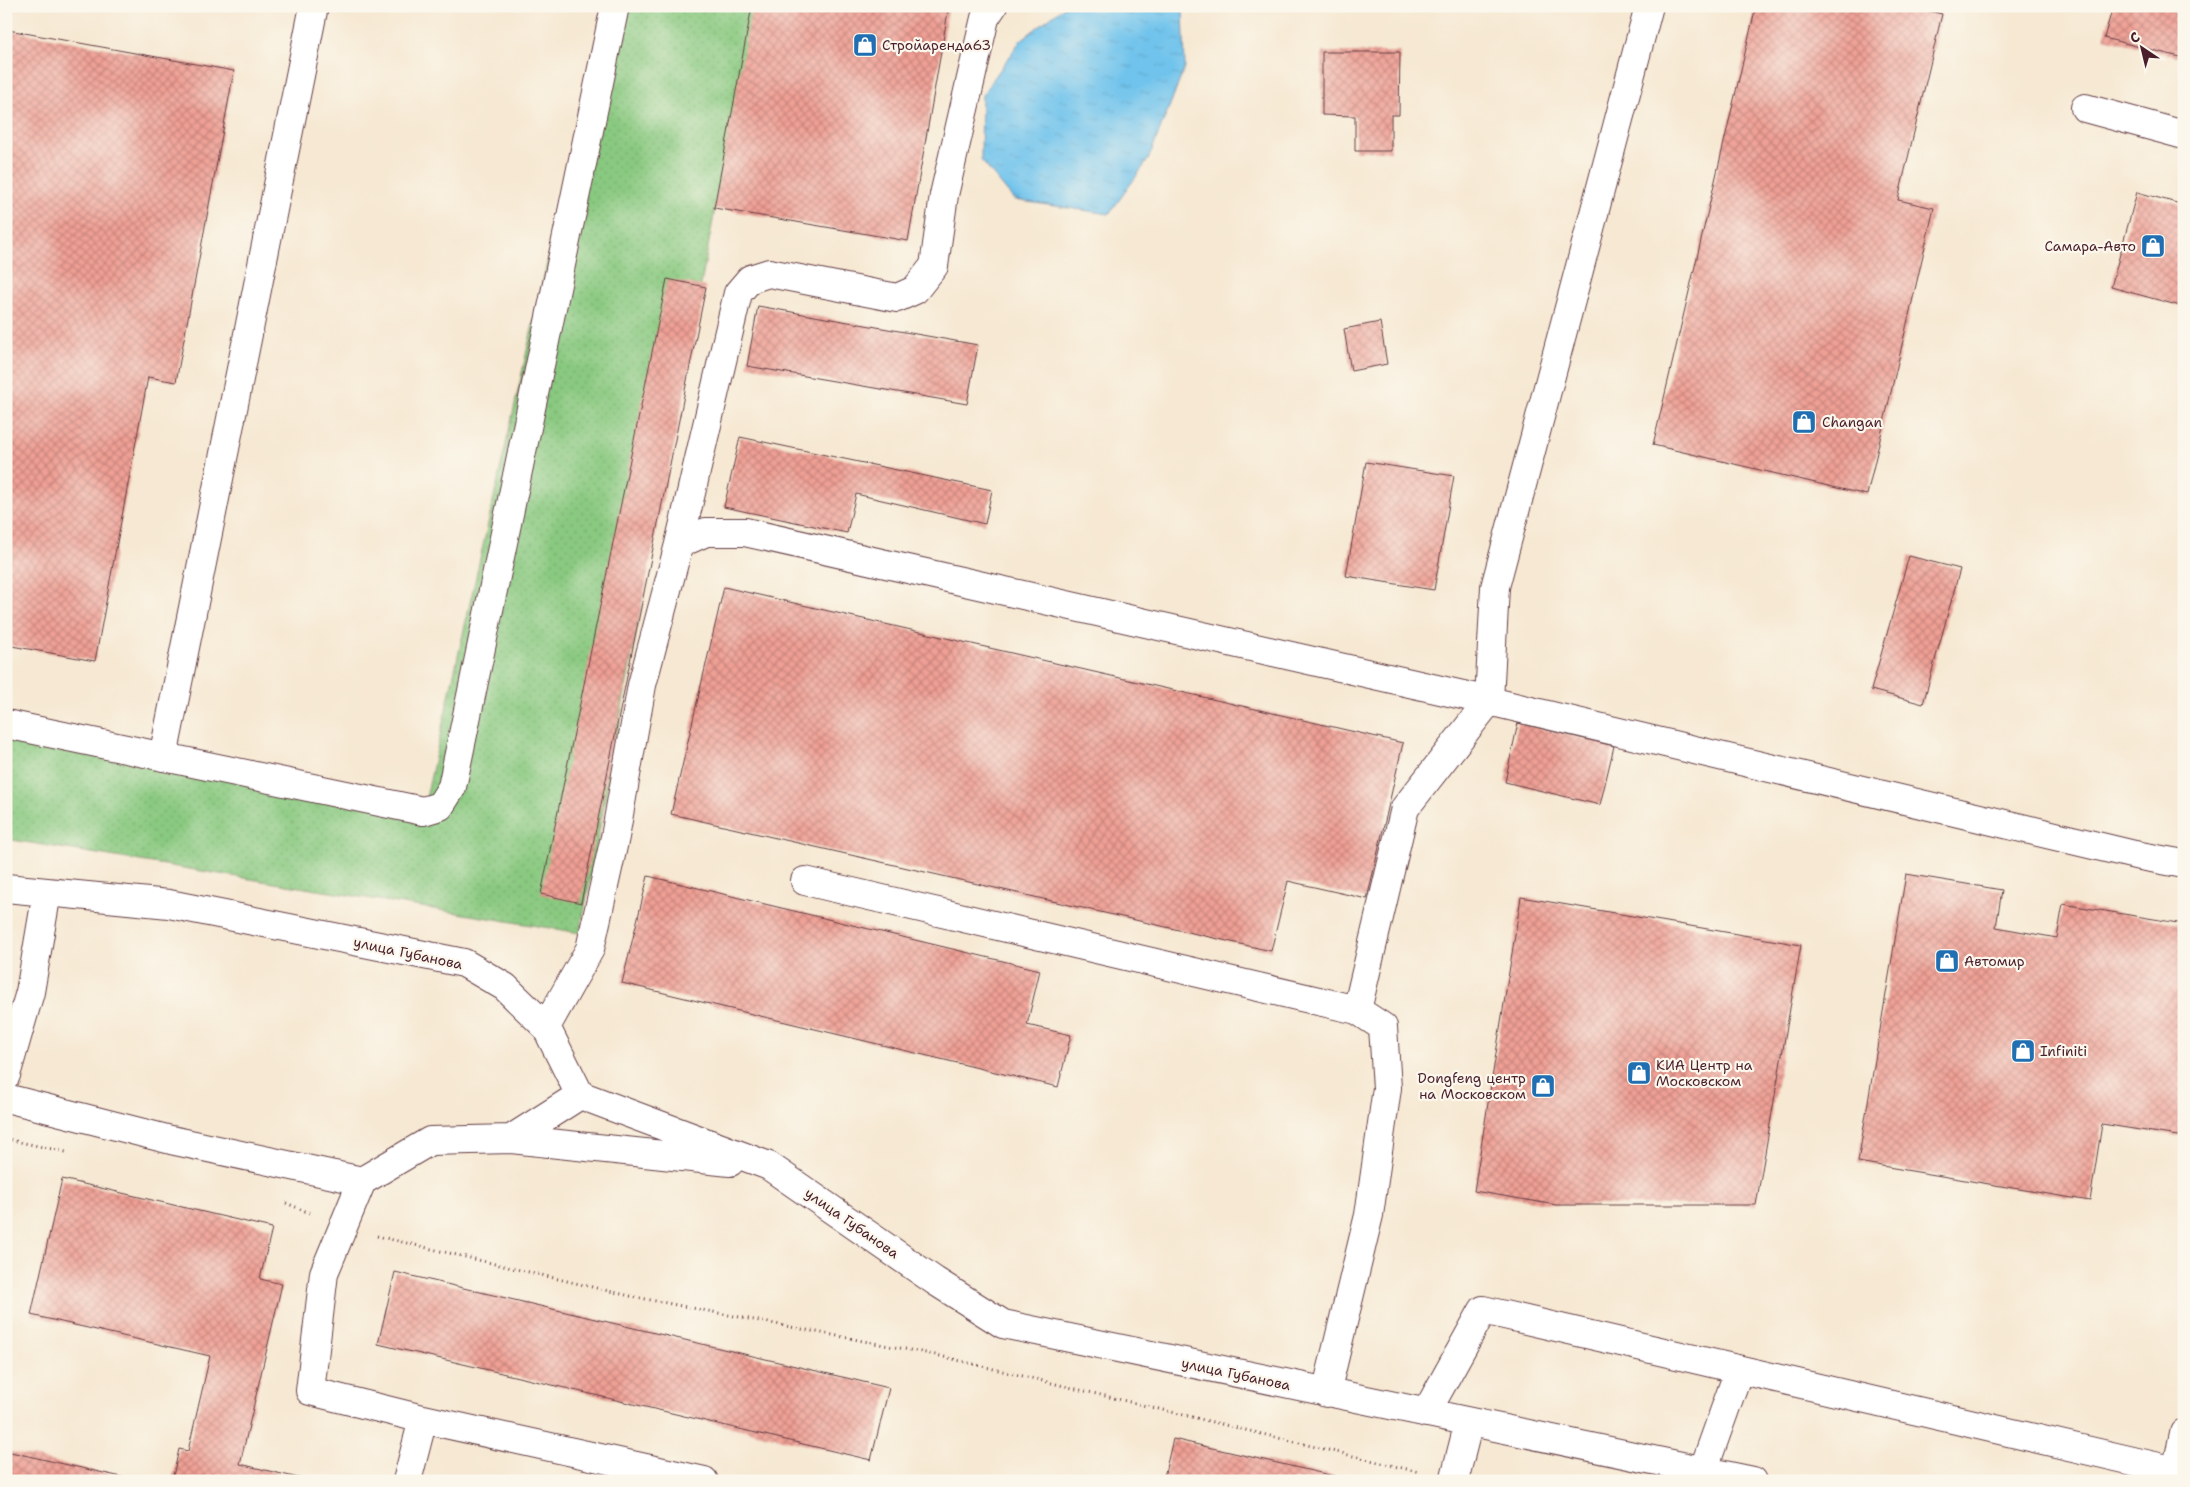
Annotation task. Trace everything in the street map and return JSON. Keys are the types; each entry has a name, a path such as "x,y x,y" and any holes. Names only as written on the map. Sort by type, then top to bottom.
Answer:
{"street":[{"path":"163,757 314,6"},
{"path":"6,724 423,811 440,806 452,787 615,6"},
{"path":"546,1027 590,949 615,836 642,685 679,544 738,293 750,279 769,273 897,298 915,290 934,266 946,186 986,18 993,6"},
{"path":"1357,1010 1404,808 1489,701 1495,587 1649,6"},
{"path":"2085,108 2184,136"},
{"path":"679,544 706,532 745,532 1489,701 2116,850 2184,864"},
{"path":"805,881 1357,1010 1383,1027 1387,1088 1369,1215 1326,1393"},
{"name":"улица Губанова","path":"6,888 169,904 464,963 505,987 546,1027 580,1095 769,1166 935,1281 1002,1324 1753,1481"},
{"path":"6,1075 30,992 47,892"},
{"path":"511,1139 580,1095"},
{"path":"6,1098 171,1140 362,1182"},
{"path":"704,1481 423,1419 310,1391 324,1273 362,1182 430,1141 511,1139 769,1166"},
{"path":"1426,1414 1483,1310 2175,1476 2184,1433"},
{"path":"1703,1471 1739,1370"},
{"path":"407,1481 423,1419"},
{"path":"1454,1481 1469,1422"}],"path":[{"path":"6,1139 67,1153"},
{"path":"285,1202 344,1228 630,1296 936,1355 1425,1474"}],"green space":[{"path":"605,6 753,6 580,933 6,839 6,733 423,811"}],"water":[{"path":"1065,6 1165,6 1183,9 1185,67 1148,160 1109,214 1014,200 981,160 982,95 1021,40"}],"building":[{"path":"6,6 13,6 8,30 234,71 176,382 148,377 95,661 6,645"},
{"path":"752,6 949,6 908,241 714,208"},
{"path":"1756,6 1909,6 1942,14 1898,200 1934,208 1867,495 1653,445"},
{"path":"2113,6 2184,6 2184,58 2104,38"},
{"path":"1322,52 1400,52 1399,115 1391,115 1391,151 1355,151 1355,116 1322,115"},
{"name":"Самара-Авто","path":"2137,192 2184,205 2184,307 2111,287"},
{"path":"667,279 706,287 581,903 541,894"},
{"path":"758,306 978,345 967,404 747,366"},
{"path":"1380,322 1387,364 1351,371 1344,329"},
{"path":"740,437 992,490 985,524 856,494 847,533 724,507"},
{"path":"1366,462 1454,476 1434,590 1346,576"},
{"path":"1909,556 1960,569 1923,704 1871,690"},
{"path":"724,587 1403,743 1367,899 1288,881 1271,951 671,814"},
{"path":"2183,720 2184,733 2181,733"},
{"path":"1518,723 1614,746 1600,805 1505,782"},
{"path":"1906,874 2002,890 1996,927 2057,938 2063,904 2184,924 2184,1137 2102,1124 2090,1201 1858,1162"},
{"path":"648,876 1040,970 1027,1025 1071,1035 1058,1087 622,983"},
{"path":"1521,897 1801,945 1756,1205 1556,1205 1474,1191"},
{"path":"62,1179 272,1228 260,1279 282,1284 240,1464 311,1481 172,1481 179,1449 188,1451 210,1356 31,1315"},
{"path":"395,1272 889,1388 871,1460 378,1344"},
{"path":"1173,1439 1351,1480 1351,1481 1163,1481"},
{"path":"6,1451 135,1480 135,1481 6,1481"}],"place":[{"name":"Стройаренда63","path":"865,45"},
{"name":"Самара-Авто","path":"2153,246"},
{"name":"Changan","path":"1804,422"},
{"name":"Автомир","path":"1947,961"},
{"name":"Infiniti","path":"2023,1051"},
{"name":"КИА Центр на Московском","path":"1639,1073"},
{"name":"Dongfeng центр на Московском","path":"1543,1086"}]}
